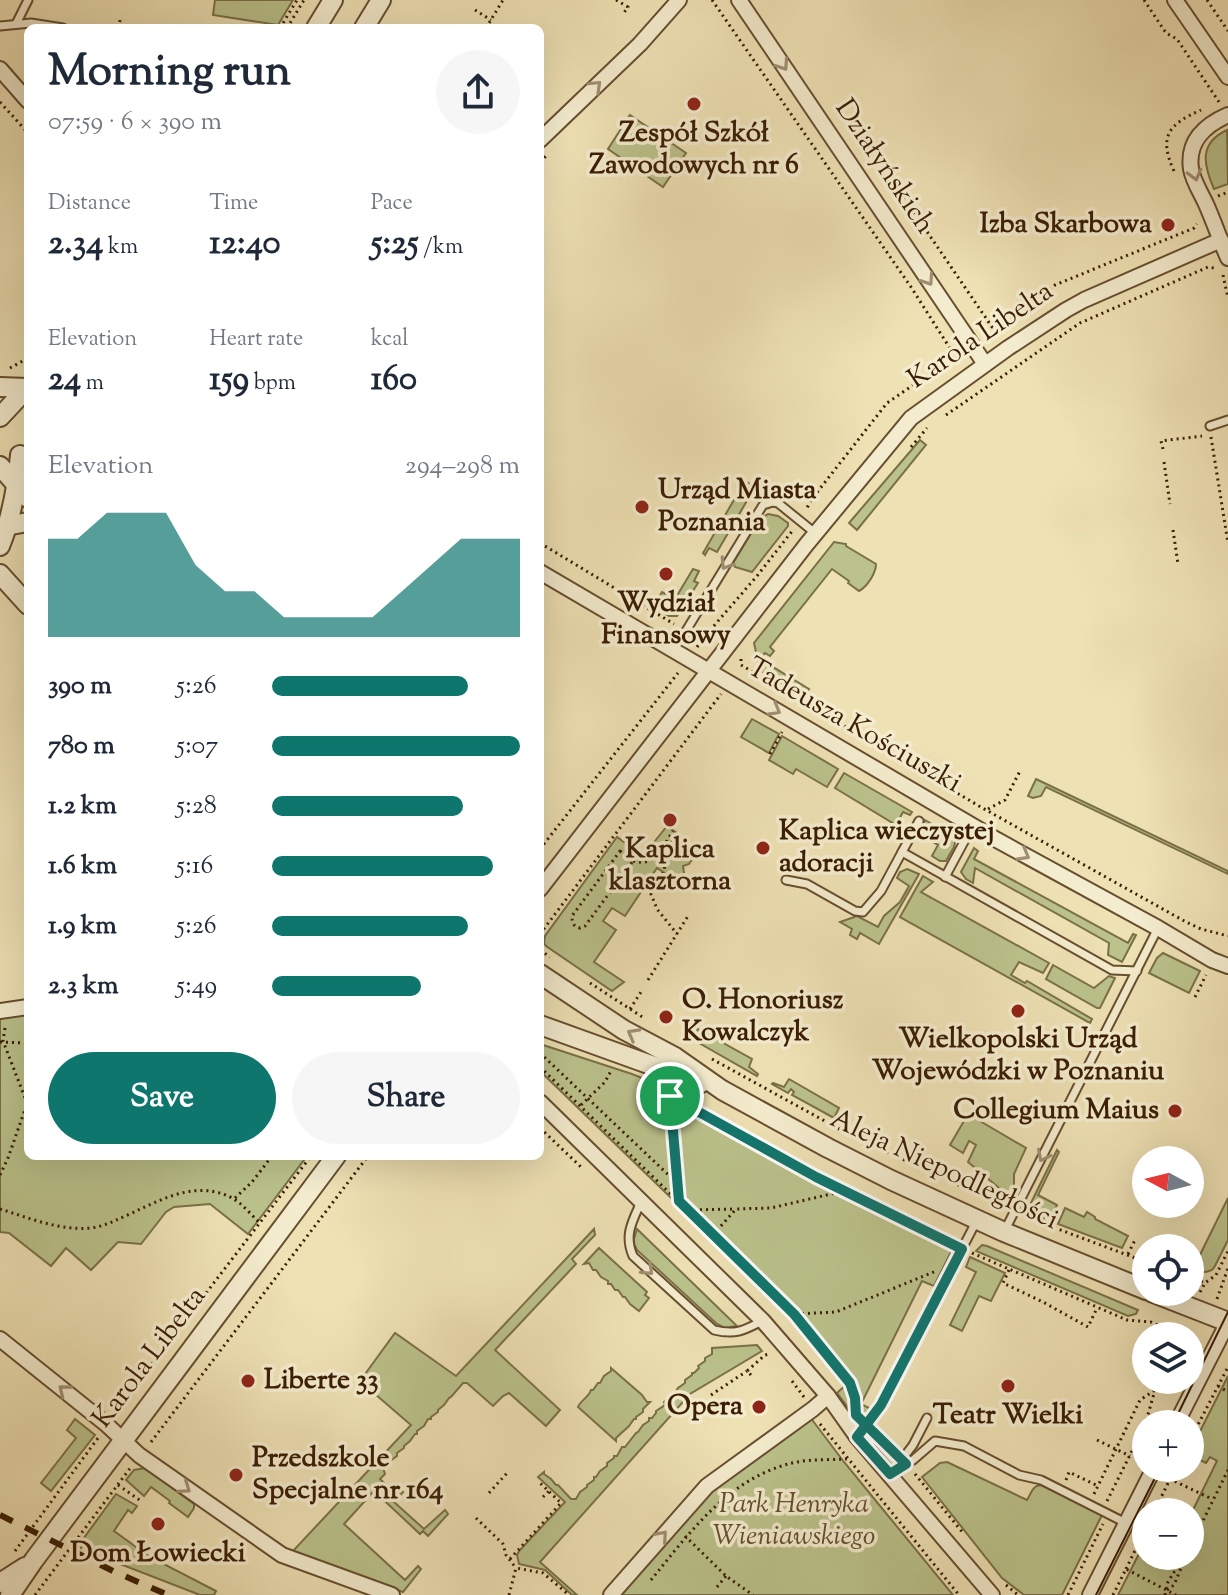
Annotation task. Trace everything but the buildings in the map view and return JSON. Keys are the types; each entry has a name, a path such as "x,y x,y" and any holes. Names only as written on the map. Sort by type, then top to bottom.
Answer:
{"street":[{"path":"318,24 333,0"},
{"path":"366,24 381,0"},
{"path":"544,136 640,44 679,0"},
{"name":"Działyńskich","path":"739,0 985,364"},
{"path":"1175,0 1228,77"},
{"path":"0,69 24,96"},
{"path":"1228,115 1201,132 1191,154 1193,174 1228,258"},
{"name":"Karola Libelta","path":"544,884 815,533 911,418 1066,310 1221,240"},
{"path":"2,378 24,386"},
{"path":"0,417 24,391"},
{"path":"22,491 1,469 24,450"},
{"path":"0,546 4,526 22,491 24,450"},
{"path":"4,526 24,523"},
{"path":"0,574 24,601"},
{"name":"Tadeusza Kościuszki","path":"544,574 973,825 1212,960 1228,966"},
{"name":"Aleja Niepodległości","path":"544,977 624,1030 675,1057 722,1090 868,1168 1004,1232 1132,1284"},
{"path":"4,1014 24,1008"},
{"name":"Aleja Niepodległości","path":"544,1026 722,1090"},
{"path":"544,1106 763,1321 862,1431 890,1474 992,1595"},
{"name":"Karola Libelta","path":"10,1595 333,1160"},
{"name":"Aleja Niepodległości","path":"1187,1306 1228,1322"},
{"path":"1183,1410 1228,1322"},
{"path":"0,1339 106,1424 139,1455 282,1555 392,1595"},
{"path":"611,1595 707,1486 828,1396"},
{"path":"1090,1595 1147,1482"},
{"path":"0,1583 34,1560"}],"lane":[{"path":"16,24 28,0"},
{"path":"0,26 37,24"},
{"path":"1210,426 1228,420"},
{"path":"671,650 763,505 778,503 815,533"},
{"path":"786,880 807,884 855,911 863,912 881,891 919,821"},
{"path":"945,877 973,825"},
{"path":"902,852 1112,970 1137,971"},
{"path":"1004,1232 1021,1212 1158,928"},
{"path":"641,1202 631,1224 628,1244 633,1256 714,1330 730,1333 742,1331 763,1321"},
{"path":"862,1431 881,1405 977,1220"},
{"path":"890,1474 913,1445 927,1418"},
{"path":"890,1474 935,1441 964,1446 1019,1475 1041,1480 1126,1523"}],"path":[{"path":"282,24 297,0"},
{"path":"289,24 304,0"},
{"path":"489,24 503,0"},
{"path":"616,0 628,7 623,14"},
{"path":"697,647 757,576 800,520 811,500 887,403 950,363 953,353 911,287 712,0"},
{"path":"1144,0 1166,33 1177,39 1219,101 1178,121 1171,130 1166,151 1174,172"},
{"path":"1207,0 1228,31"},
{"path":"475,10 491,20"},
{"path":"120,20 120,24"},
{"path":"0,102 24,129"},
{"path":"862,150 872,151 996,329 1055,285 1187,234 1196,226 1198,218"},
{"path":"946,415 1080,323 1208,267 1220,269 1228,298"},
{"path":"2,378 24,361"},
{"path":"906,452 935,422"},
{"path":"1163,449 1161,441 1211,434 1228,543"},
{"path":"1164,462 1170,504"},
{"path":"1173,530 1178,564"},
{"path":"544,545 701,641"},
{"path":"706,635 715,641"},
{"path":"747,651 741,665 987,810 1186,922 1228,936"},
{"path":"734,654 741,659"},
{"path":"544,844 683,667"},
{"path":"544,929 721,694"},
{"path":"770,754 782,732"},
{"path":"987,810 1005,800 1020,771"},
{"path":"633,861 585,926 575,926 572,916 620,851 633,861 647,863 654,859 673,831"},
{"path":"666,841 672,846 664,871 651,894 657,909 677,934"},
{"path":"648,980 688,916"},
{"path":"544,953 551,958"},
{"path":"1195,997 1209,970"},
{"path":"590,984 655,1025"},
{"path":"630,1009 641,992"},
{"path":"4,1014 2,1042 24,1094"},
{"path":"2,1042 24,1043"},
{"path":"701,1053 852,1136 1021,1212 1027,1218 1132,1257"},
{"path":"544,1057 678,1184"},
{"path":"579,1106 605,1082 613,1065"},
{"path":"544,1071 794,1314 850,1383 862,1431"},
{"path":"564,1090 572,1083"},
{"path":"658,1086 670,1096 844,1191 962,1249 1127,1320 1151,1322"},
{"path":"670,1096 679,1201"},
{"path":"0,1175 24,1114"},
{"path":"606,1131 614,1122"},
{"path":"234,1199 269,1160"},
{"path":"6,1560 308,1160"},
{"path":"35,1595 365,1160"},
{"path":"0,1209 61,1226 89,1228 108,1224 177,1193 196,1190 215,1192 234,1199 260,1223"},
{"path":"687,1210 771,1208 844,1191"},
{"path":"1051,1227 1061,1206"},
{"path":"713,1235 736,1209"},
{"path":"1128,1255 1132,1246"},
{"path":"1205,1283 1216,1275 1228,1251"},
{"path":"794,1314 836,1312 954,1263"},
{"path":"1218,1295 1228,1268"},
{"path":"1009,1270 1003,1283 1088,1327 1097,1308"},
{"path":"1218,1271 1227,1276"},
{"path":"1222,1284 1228,1287"},
{"path":"711,1395 749,1373 768,1353 776,1363"},
{"path":"1204,1413 1228,1367"},
{"path":"785,1373 813,1409 821,1426 959,1595"},
{"path":"1218,1386 1228,1392"},
{"path":"1094,1493 1140,1400 1149,1394"},
{"path":"1068,1595 1102,1526 1107,1502 1145,1425 1154,1394"},
{"path":"1097,1440 1130,1456"},
{"path":"651,1580 721,1500 759,1474 800,1461 847,1459"},
{"path":"906,1464 971,1543"},
{"path":"1204,1518 1228,1470"},
{"path":"489,1493 507,1473"},
{"path":"510,1559 561,1503 538,1481"},
{"path":"1176,1482 1213,1500"},
{"path":"118,1485 141,1501"},
{"path":"543,1497 549,1491"},
{"path":"476,1518 503,1544 506,1555 516,1568 543,1573 569,1595"},
{"path":"677,1528 726,1576 753,1595"},
{"path":"1113,1595 1132,1557"},
{"path":"509,1595 516,1568"},
{"path":"1126,1569 1166,1593 1176,1595"},
{"path":"1166,1593 1174,1585 1180,1570"},
{"path":"717,1587 726,1576"},
{"path":"999,1579 1018,1595"}],"green space":[{"path":"215,0 293,0 279,24 213,15"},
{"path":"630,115 686,153 663,187 608,149"},
{"path":"1227,130 1228,184 1214,189 1207,171 1206,155 1212,141"},
{"path":"920,440 926,445 857,530 849,523"},
{"path":"745,481 755,487 717,552 709,548 705,555 703,553"},
{"path":"768,514 778,516 788,526 752,572 735,567 733,563 759,520"},
{"path":"834,542 846,544 876,564 870,579 859,591 832,569 770,647 774,651 770,656 765,653 760,659 809,689 804,697 760,670 754,643"},
{"path":"693,569 699,571 694,581 698,583 677,616 669,616 653,607 662,592 675,599"},
{"path":"752,719 779,734 769,753 741,737"},
{"path":"782,736 838,769 827,787 796,769 793,774 769,760"},
{"path":"844,773 912,812 910,815 903,812 896,825 835,788"},
{"path":"1036,779 1228,871 1228,874 1046,787 1041,796 1028,796"},
{"path":"925,820 956,838 946,861 932,856 938,845 919,834"},
{"path":"667,826 677,833 671,842 687,852 693,843 700,847 689,864 683,866 684,873 678,882 657,868 625,916 612,908 603,921 616,930 594,962 624,982 612,991 546,946 545,936 617,837 643,856"},
{"path":"974,848 978,851 974,859 1128,943 1133,934 1136,935 1122,962 1108,955 1109,943 975,868 973,883 966,879 961,872"},
{"path":"907,869 919,874 879,944 860,933 857,939 850,935 852,929 840,922 857,916 878,927 884,916 900,902 909,886 897,878 900,872"},
{"path":"923,876 933,882 921,892 1049,963 1043,973 1019,962 1011,975 1092,1019 1090,1023 900,917"},
{"path":"1163,953 1200,971 1189,993 1149,973"},
{"path":"1053,965 1094,988 1109,976 1115,978 1100,1008 1046,979"},
{"path":"24,1015 24,1160 304,1160 248,1234 210,1204 174,1207 166,1212 141,1244 118,1242 91,1270 66,1248 51,1266 9,1233 0,1232 0,1018"},
{"path":"698,1029 752,1059 749,1067 757,1076 692,1039"},
{"name":"Park Henryka Wieniawskiego","path":"544,1045 645,1079 666,1097 814,1179 953,1248 934,1286 922,1281 861,1404 873,1410 864,1416 853,1414 837,1393 847,1384 794,1317 544,1075"},
{"path":"789,1079 839,1108 834,1118 792,1095 794,1092 791,1089 788,1093 772,1084 784,1087"},
{"path":"968,1114 1026,1148 1014,1174 1011,1198 968,1162 976,1145 969,1141 963,1153 950,1145"},
{"path":"1057,1150 1059,1152 1038,1195 1057,1205 1050,1221 1027,1211"},
{"path":"1228,1198 1228,1240 1215,1266 1206,1272 1204,1247"},
{"path":"1065,1208 1084,1217 1087,1212 1128,1236 1122,1248 1058,1224"},
{"path":"594,1229 595,1235 572,1259 576,1264 495,1350 560,1410 546,1426 509,1393 493,1406 467,1383 463,1383 383,1468 385,1474 380,1479 390,1489 395,1484 403,1492 394,1502 424,1529 445,1510 448,1514 428,1536 423,1531 420,1534 374,1491 344,1524 405,1580 418,1566 421,1569 403,1592 292,1552 411,1425 360,1381 395,1333 456,1376"},
{"path":"637,1229 737,1326 725,1328 717,1324 637,1250 633,1242"},
{"path":"982,1245 1138,1310 1136,1314 1128,1316 976,1251"},
{"path":"599,1248 647,1292 645,1295 649,1298 639,1311 589,1263 584,1264"},
{"path":"970,1257 1005,1273 991,1301 979,1296 962,1331 950,1325 976,1272 966,1267"},
{"path":"757,1345 762,1351 690,1394 540,1562 577,1595 572,1595 545,1570 519,1564 519,1551 565,1502 538,1477 544,1472 571,1499 576,1499 712,1354 712,1348"},
{"path":"611,1368 650,1402 616,1441 578,1407"},
{"path":"1228,1376 1228,1595 1118,1595 1132,1568 1132,1570 1204,1570 1204,1498 1199,1498 1217,1461 1210,1457 1204,1462 1204,1423"},
{"name":"Park Henryka Wieniawskiego","path":"810,1417 953,1595 617,1595 709,1491"},
{"path":"75,1419 95,1435 51,1491 41,1483 76,1438 67,1430"},
{"path":"947,1462 1027,1500 1034,1488 1042,1485 1102,1515 1062,1595 1024,1595 1002,1578 922,1477 940,1463"},
{"path":"145,1468 194,1504 188,1517 151,1487 144,1496 126,1480 134,1470"},
{"path":"116,1494 137,1506 132,1513 128,1510 114,1531 150,1557 216,1591 214,1595 200,1595 89,1552 90,1549 83,1545 81,1548 78,1546"}],"tram line":[{"path":"1180,1410 1228,1312"},
{"path":"1096,1595 1153,1482"}],"railway":[{"path":"0,1515 168,1595"}],"place":[{"name":"Zespół Szkół Zawodowych nr 6","path":"694,104"},
{"name":"Izba Skarbowa","path":"1168,225"},
{"name":"Urząd Miasta Poznania","path":"642,507"},
{"name":"Wydział Finansowy","path":"666,574"},
{"name":"Kaplica klasztorna","path":"670,820"},
{"name":"Kaplica wieczystej adoracji","path":"763,848"},
{"name":"Wielkopolski Urząd Wojewódzki w Poznaniu","path":"1018,1011"},
{"name":"O. Honoriusz Kowalczyk","path":"666,1017"},
{"name":"Collegium Maius","path":"1175,1111"},
{"name":"Liberte 33","path":"248,1381"},
{"name":"Teatr Wielki","path":"1008,1386"},
{"name":"Opera","path":"759,1407"},
{"name":"Przedszkole Specjalne nr 164","path":"236,1475"},
{"name":"Dom Łowiecki","path":"158,1524"}],"route":[{"path":"670,1096 679,1201 794,1314 850,1383 856,1415 866,1425 906,1464 890,1474 857,1437 866,1425 881,1405 962,1249 816,1177 670,1096"}]}
